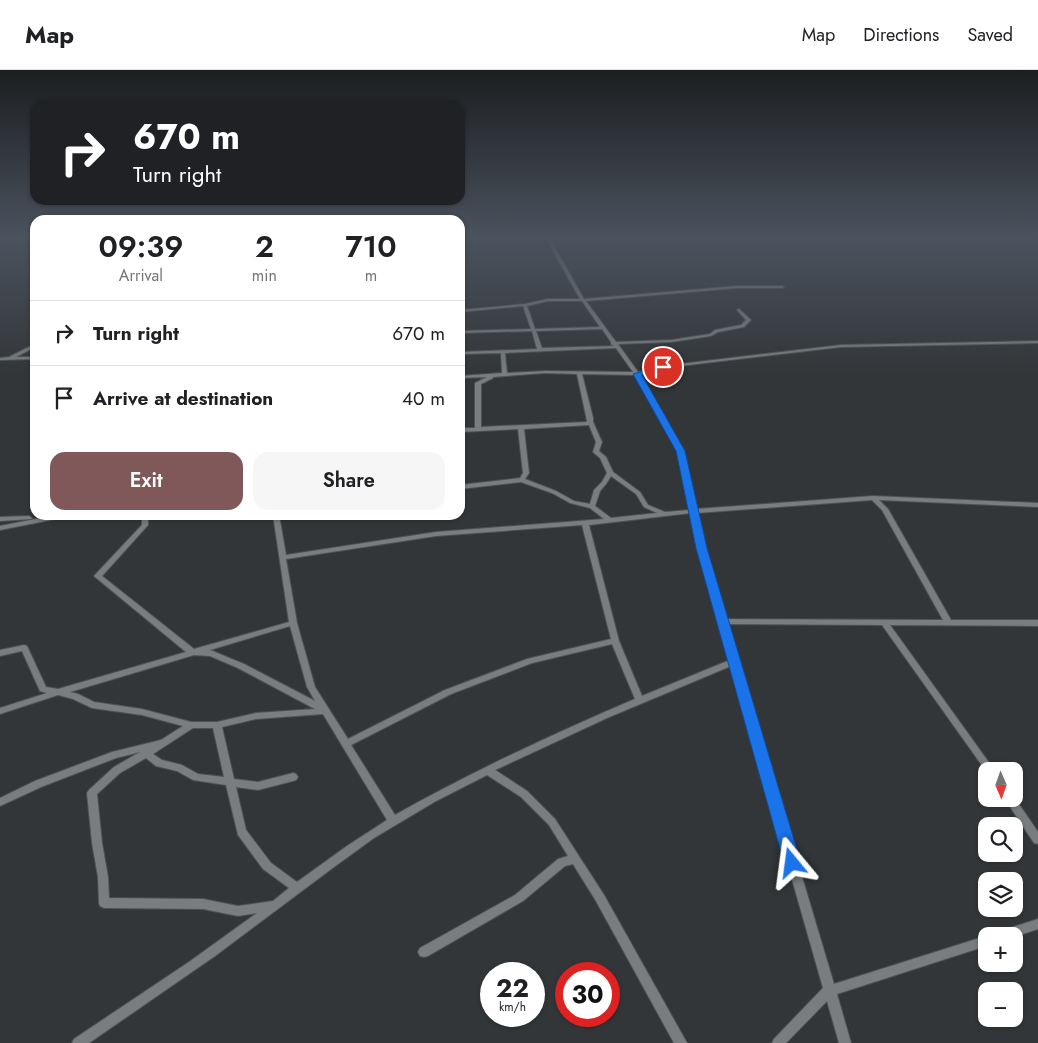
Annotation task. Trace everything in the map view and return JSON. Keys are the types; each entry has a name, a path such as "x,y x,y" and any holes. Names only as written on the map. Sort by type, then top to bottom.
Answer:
{"street":[{"path":"571,282 602,328 637,374 681,451 695,511 701,548 845,1043"},
{"path":"465,311 524,305 548,300 583,300 737,287 782,287"},
{"path":"524,305 540,350"},
{"path":"465,353 540,350 671,341 742,326 749,320 739,310"},
{"path":"465,332 602,328"},
{"path":"465,377 545,372 637,374 663,367 841,346 1038,342"},
{"path":"9,358 30,348"},
{"path":"503,351 505,374"},
{"path":"0,359 30,358"},
{"path":"478,430 478,383 492,376 505,374"},
{"path":"579,374 590,422 599,442 596,452 603,457 610,473 638,493 646,506 665,514"},
{"path":"465,430 576,426 590,422"},
{"path":"521,428 526,473 522,480"},
{"path":"592,507 597,490 610,473"},
{"path":"465,486 522,480 554,492 572,502 592,507 609,520"},
{"path":"873,498 885,509 948,622"},
{"path":"283,557 436,534 585,523 695,511 873,498 1038,505"},
{"path":"0,519 30,518"},
{"path":"0,528 42,520"},
{"path":"145,520 145,525 98,576 191,652 211,653 241,666 326,710"},
{"path":"277,520 293,623 311,687 393,821"},
{"path":"585,523 615,641 640,700"},
{"path":"723,621 1038,623"},
{"path":"884,622 985,762"},
{"path":"0,711 191,652 293,623"},
{"path":"346,744 448,692 530,661 615,641"},
{"path":"0,653 24,648 42,689 75,696 92,705 142,712 191,725 216,725 256,716 326,710"},
{"path":"78,1043 229,940 335,860 393,821 487,770 640,700 735,660"},
{"path":"191,725 147,754 117,770 92,793 97,843 103,877 104,903 203,904 238,911 275,905"},
{"path":"216,725 241,832 267,866 297,888"},
{"path":"0,802 38,784 115,755 164,743"},
{"path":"147,754 159,763 179,768 196,777 258,786 293,777"},
{"path":"487,770 524,794 552,822 600,898 681,1043"},
{"path":"1016,808 1038,840"},
{"path":"424,952 519,898 562,862 576,859"},
{"path":"1023,929 1038,924"},
{"path":"778,1043 830,991 978,944"}],"route":[{"path":"663,367 637,374 681,451 695,511 701,548 735,660 792,863"}]}
